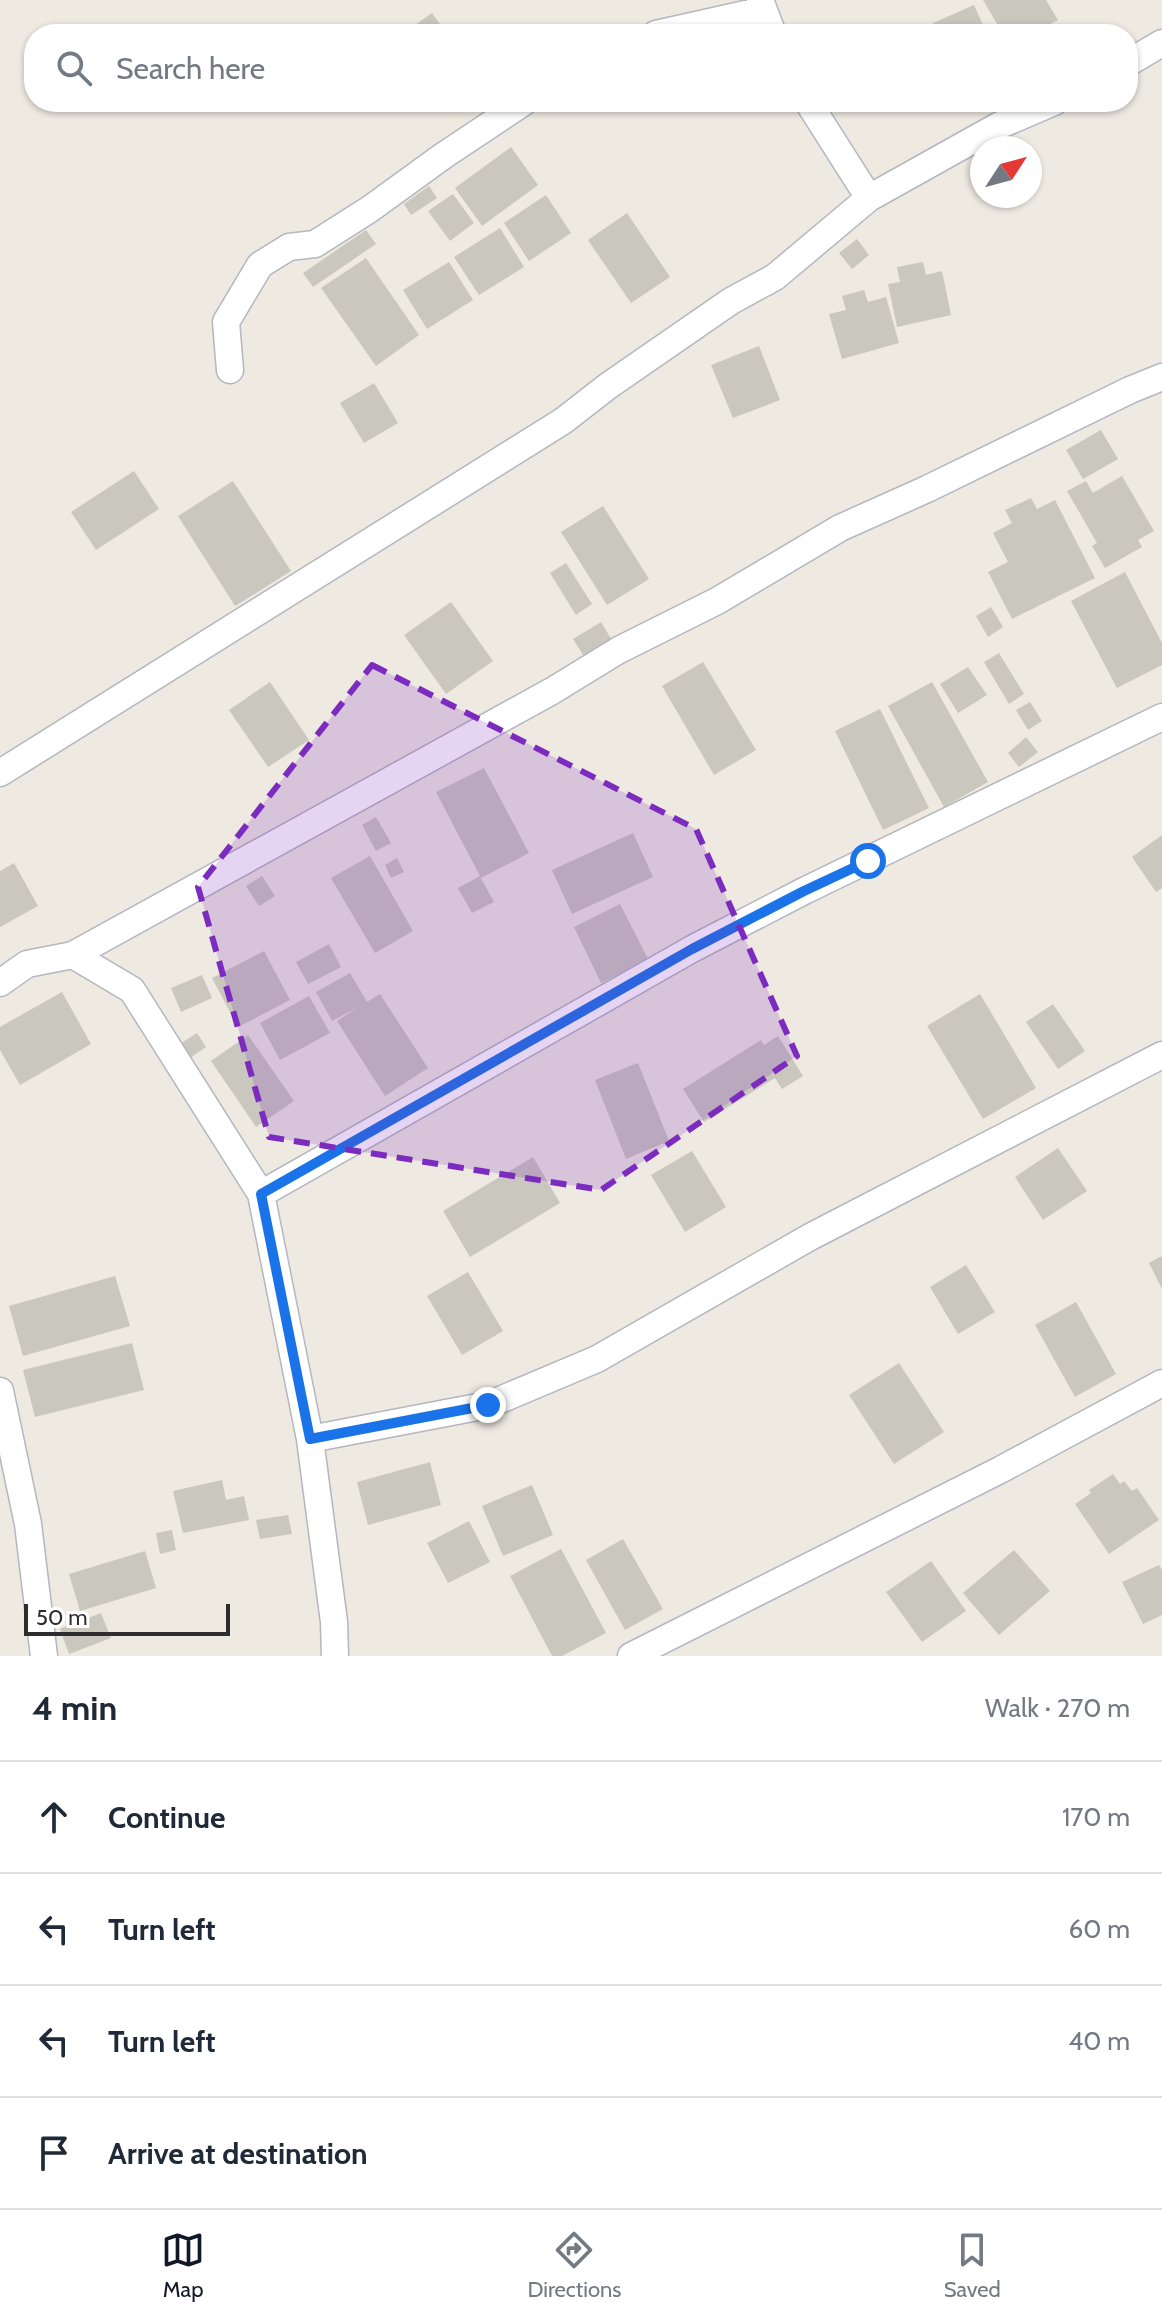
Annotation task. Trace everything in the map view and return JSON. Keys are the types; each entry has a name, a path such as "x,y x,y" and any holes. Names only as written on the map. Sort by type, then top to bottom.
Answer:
{"street":[{"path":"713,24 765,15"},
{"path":"1138,57 1162,43"},
{"path":"230,370 226,322 260,265 289,247 315,244 509,112"},
{"path":"814,112 869,198"},
{"path":"0,773 563,421 731,301 775,277 869,198 998,126 1031,112"},
{"path":"0,983 27,964 73,955 552,691 619,650 717,601 840,528 1162,377"},
{"path":"261,1194 706,942 941,823 1162,717"},
{"path":"73,955 132,990 261,1194 310,1439 334,1622 335,1656"},
{"path":"310,1439 488,1405 597,1359 810,1237 1162,1055"},
{"path":"631,1656 1000,1470 1162,1383"},
{"path":"0,1391 28,1524 44,1656"}],"highlighted area":[{"path":"372,665 696,829 797,1056 601,1190 269,1137 198,887"}],"building":[{"path":"983,0 1046,0 1058,20 1050,24 997,24"},
{"path":"974,5 983,24 933,24"},
{"path":"432,13 440,24 416,24"},
{"path":"511,147 538,185 482,226 455,188"},
{"path":"429,186 437,198 411,215 404,204"},
{"path":"453,194 474,223 450,241 428,211"},
{"path":"546,195 571,233 529,261 504,223"},
{"path":"627,213 670,277 631,303 588,240"},
{"path":"500,228 524,267 479,295 454,257"},
{"path":"366,230 376,244 313,287 303,273"},
{"path":"857,239 869,255 852,269 839,253"},
{"path":"366,258 419,335 376,366 321,288"},
{"path":"449,262 473,300 427,329 403,290"},
{"path":"923,262 926,275 942,271 951,315 897,327 888,284 900,282 897,267"},
{"path":"864,290 868,302 886,297 899,343 842,359 829,314 846,310 842,296"},
{"path":"759,346 780,400 733,418 711,365"},
{"path":"374,383 398,423 364,443 340,403"},
{"path":"1101,430 1118,459 1083,479 1066,450"},
{"path":"134,471 159,509 96,550 71,512"},
{"path":"1122,476 1154,531 1138,540 1142,547 1105,568 1092,546 1097,543 1067,491 1086,481 1093,493"},
{"path":"233,481 291,571 235,606 178,516"},
{"path":"1031,498 1037,509 1055,500 1095,578 1012,619 988,572 1008,562 993,533 1012,523 1005,510"},
{"path":"603,506 649,579 607,605 561,532"},
{"path":"566,563 592,604 576,615 550,573"},
{"path":"1125,572 1162,643 1162,665 1117,688 1071,601"},
{"path":"451,602 493,661 446,694 404,635"},
{"path":"991,607 1003,627 988,637 976,616"},
{"path":"601,622 613,642 585,658 573,639"},
{"path":"999,653 1024,694 1009,704 984,662"},
{"path":"703,662 756,750 714,775 662,686"},
{"path":"968,667 987,695 958,713 940,684"},
{"path":"270,682 309,740 268,767 229,710"},
{"path":"932,682 988,782 944,807 888,706"},
{"path":"1030,702 1042,721 1028,730 1016,710"},
{"path":"880,709 929,808 883,830 835,731"},
{"path":"1026,737 1038,752 1019,767 1008,753"},
{"path":"484,768 529,853 481,878 494,902 472,913 458,888 480,876 436,792"},
{"path":"376,817 391,843 376,851 362,825"},
{"path":"633,833 653,877 572,914 552,870"},
{"path":"1162,835 1162,888 1156,892 1132,857"},
{"path":"370,856 413,931 375,953 331,878"},
{"path":"397,858 404,872 391,878 385,865"},
{"path":"14,863 38,906 0,927 0,871"},
{"path":"262,876 275,896 259,906 246,886"},
{"path":"620,904 648,959 601,983 574,927"},
{"path":"329,944 341,967 308,984 296,962"},
{"path":"264,951 290,1000 238,1027 212,978"},
{"path":"350,973 367,1002 380,994 428,1068 385,1096 337,1021 358,1007 332,1021 316,992"},
{"path":"202,975 212,998 181,1012 171,988"},
{"path":"62,992 91,1044 20,1085 0,1050 0,1027"},
{"path":"980,994 1036,1088 983,1119 927,1026"},
{"path":"309,996 330,1033 280,1060 260,1023"},
{"path":"1053,1004 1085,1051 1058,1069 1026,1022"},
{"path":"197,1033 206,1047 190,1058 180,1044"},
{"path":"248,1035 294,1101 256,1127 211,1061"},
{"path":"778,1036 803,1076 782,1089 775,1078 704,1122 683,1089 761,1040 764,1045"},
{"path":"638,1063 669,1141 626,1159 595,1080"},
{"path":"1058,1148 1087,1191 1043,1220 1015,1177"},
{"path":"692,1151 726,1207 685,1232 651,1175"},
{"path":"533,1157 560,1203 470,1257 443,1211"},
{"path":"1162,1256 1162,1289 1149,1263"},
{"path":"966,1265 995,1312 958,1334 930,1287"},
{"path":"468,1272 503,1331 462,1355 427,1296"},
{"path":"115,1276 130,1326 23,1356 9,1306"},
{"path":"1076,1302 1116,1374 1075,1397 1035,1325"},
{"path":"132,1343 144,1390 35,1417 23,1370"},
{"path":"899,1363 944,1432 894,1464 849,1395"},
{"path":"430,1462 441,1505 368,1525 357,1482"},
{"path":"1113,1474 1120,1484 1124,1481 1132,1491 1137,1488 1159,1520 1109,1554 1075,1504"},
{"path":"222,1480 226,1500 244,1496 249,1520 183,1533 173,1491"},
{"path":"532,1485 553,1535 503,1556 482,1506"},
{"path":"288,1515 292,1534 260,1539 256,1520"},
{"path":"469,1521 490,1562 448,1583 427,1543"},
{"path":"172,1530 176,1550 160,1554 156,1533"},
{"path":"623,1539 663,1609 625,1630 586,1560"},
{"path":"561,1549 606,1633 562,1656 552,1656 510,1576"},
{"path":"1014,1550 1050,1591 999,1635 963,1593"},
{"path":"145,1551 156,1588 80,1611 69,1574"},
{"path":"931,1561 966,1611 922,1642 886,1592"},
{"path":"1159,1565 1162,1570 1162,1615 1143,1624 1122,1582"},
{"path":"101,1613 111,1638 69,1654 60,1629"}],"route":[{"path":"488,1405 310,1439 261,1194 692,949 868,861"}]}
